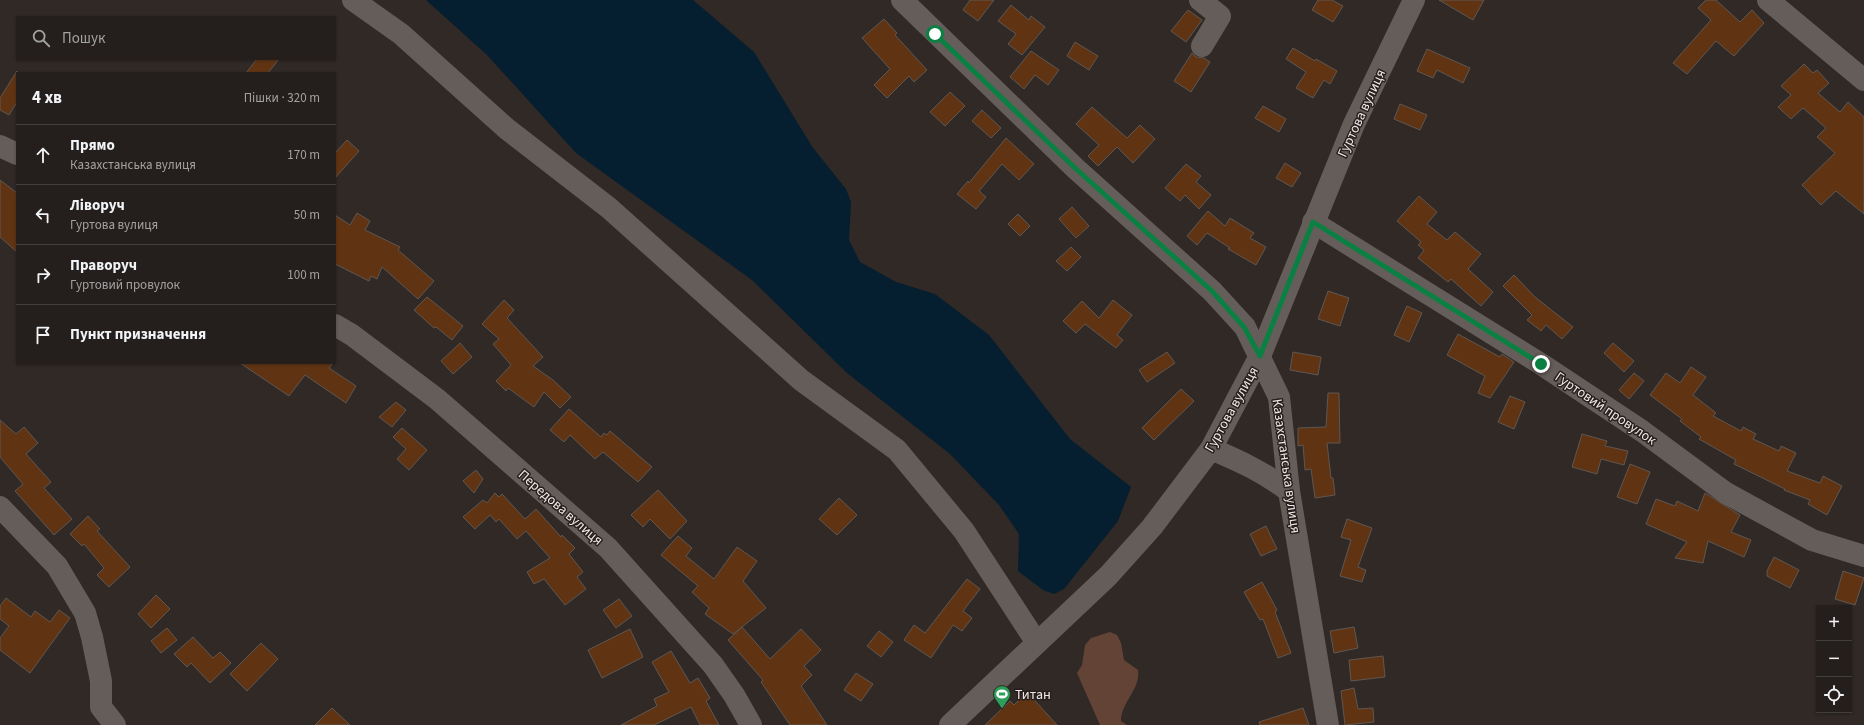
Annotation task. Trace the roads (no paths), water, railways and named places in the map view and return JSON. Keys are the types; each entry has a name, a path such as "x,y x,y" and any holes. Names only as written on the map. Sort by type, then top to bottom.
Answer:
{"street":[{"path":"353,0 401,34 507,129 609,208 802,380 897,450 964,531 1037,643"},
{"name":"Казахстанська вулиця","path":"902,0 1075,168 1212,291 1244,327 1260,356 1279,397 1288,492 1328,725"},
{"path":"1200,0 1220,16 1202,46"},
{"name":"Гуртова вулиця","path":"950,725 1108,576 1152,527 1211,448 1260,356 1354,124 1414,0"},
{"path":"1768,0 1864,80"},
{"path":"0,146 16,154"},
{"name":"Гуртовий провулок","path":"1313,222 1541,364 1642,431 1726,493 1812,540 1864,556"},
{"name":"Передова вулиця","path":"336,326 352,335 437,399 608,548 712,666 734,695 751,725"},
{"path":"1211,448 1249,464 1269,476 1288,492"},
{"path":"0,506 57,566 85,613 92,637 101,681 101,707 114,725"}],"water":[{"path":"426,0 693,0 754,52 813,148 846,189 851,202 849,240 860,262 896,282 935,294 989,335 1070,439 1131,487 1118,521 1064,589 1054,594 1043,590 1018,571 1019,534 999,505 950,454 847,373 752,280 576,153 487,55"}],"place":[{"name":"Титан","path":"1002,709"}]}
